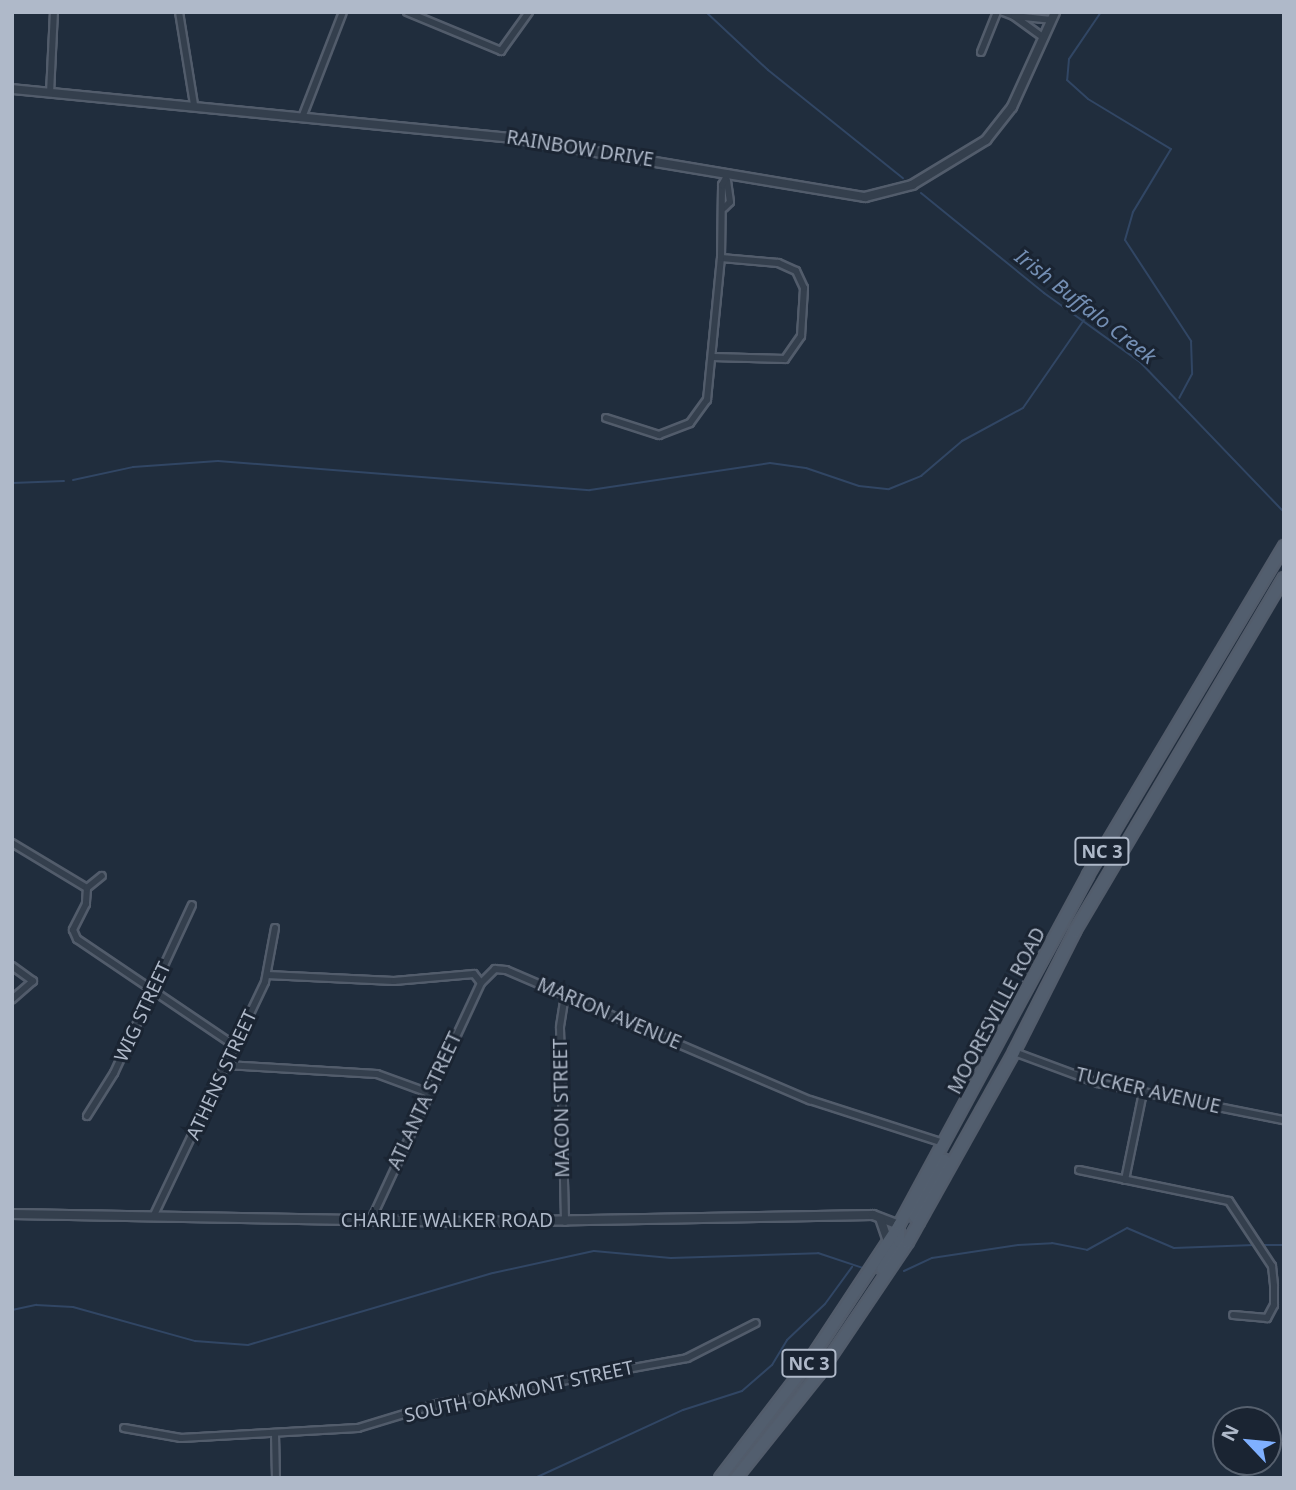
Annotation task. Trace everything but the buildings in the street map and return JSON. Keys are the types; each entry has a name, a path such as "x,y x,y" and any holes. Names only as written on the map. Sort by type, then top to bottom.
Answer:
{"main road":[{"name":"MOORESVILLE ROAD","path":"724,1474 808,1363 899,1224 946,1143 1115,830 1283,547"},
{"name":"MOORESVILLE ROAD","path":"736,1478 818,1374 919,1222 1014,1052 1128,838 1284,578"},
{"path":"1115,830 1128,838"},
{"path":"919,1222 914,1216 951,1144 954,1128"},
{"path":"860,1313 860,1303 899,1242 899,1224"}],"street":[{"path":"50,93 54,12"},
{"path":"179,12 194,105"},
{"path":"303,115 343,12"},
{"path":"407,12 501,51 529,12"},
{"path":"981,52 997,12"},
{"path":"1003,12 1014,16 1044,38"},
{"path":"1014,16 1053,16"},
{"name":"RAINBOW DRIVE","path":"12,89 303,115 555,143 727,177 865,197 912,185 954,163 1002,122 1053,16"},
{"path":"607,418 640,432 674,432 690,423 703,407 713,357 724,208 730,202 727,177"},
{"path":"713,357 785,359 793,353 801,336 804,288 796,271 778,263 722,258"},
{"path":"12,843 87,888"},
{"path":"102,876 87,888 74,935 152,992 235,1046"},
{"name":"WIG STREET","path":"87,1116 114,1073 192,905"},
{"name":"ATHENS STREET","path":"153,1217 267,975 275,928"},
{"path":"12,966 33,981 12,999"},
{"name":"MARION AVENUE","path":"481,983 500,969 810,1100 946,1143"},
{"path":"267,975 394,981 474,974 481,983"},
{"name":"ATLANTA STREET","path":"371,1220 481,983"},
{"name":"MACON STREET","path":"565,995 560,1028 565,1222"},
{"name":"TUCKER AVENUE","path":"1014,1052 1098,1083 1284,1120"},
{"path":"226,1065 377,1074 429,1093"},
{"path":"1125,1180 1143,1092"},
{"path":"1079,1170 1219,1197 1235,1208 1248,1236 1272,1266 1274,1286 1273,1306 1267,1318 1233,1315"},
{"name":"CHARLIE WALKER ROAD","path":"12,1214 565,1222 880,1218 899,1224"},
{"path":"880,1218 888,1241"},
{"name":"SOUTH OAKMONT STREET","path":"124,1428 181,1438 358,1428 437,1404 687,1358 756,1323"},
{"path":"275,1434 276,1478"}],"waterway":[{"name":"Irish Buffalo Creek","path":"706,12 768,70 903,178"},
{"path":"1101,12 1069,59 1067,80 1088,99 1171,149 1133,212 1125,240 1191,341 1192,374 1179,398"},
{"name":"Irish Buffalo Creek","path":"921,193 1044,293 1140,362 1284,512"},
{"path":"73,480 133,467 218,461 590,490 770,463 806,468 859,486 889,489 921,476 962,441 1023,408 1084,320"},
{"path":"12,483 64,481"},
{"path":"904,1271 932,1258 1018,1245 1052,1243 1087,1250 1127,1228 1174,1248 1254,1245"},
{"path":"1263,1245 1284,1245"},
{"path":"12,1310 36,1305 73,1307 195,1341 248,1345 493,1273 594,1251 671,1258 818,1253 863,1268"},
{"path":"535,1478 683,1410 742,1391 772,1365 787,1340 825,1304 852,1267"}]}
